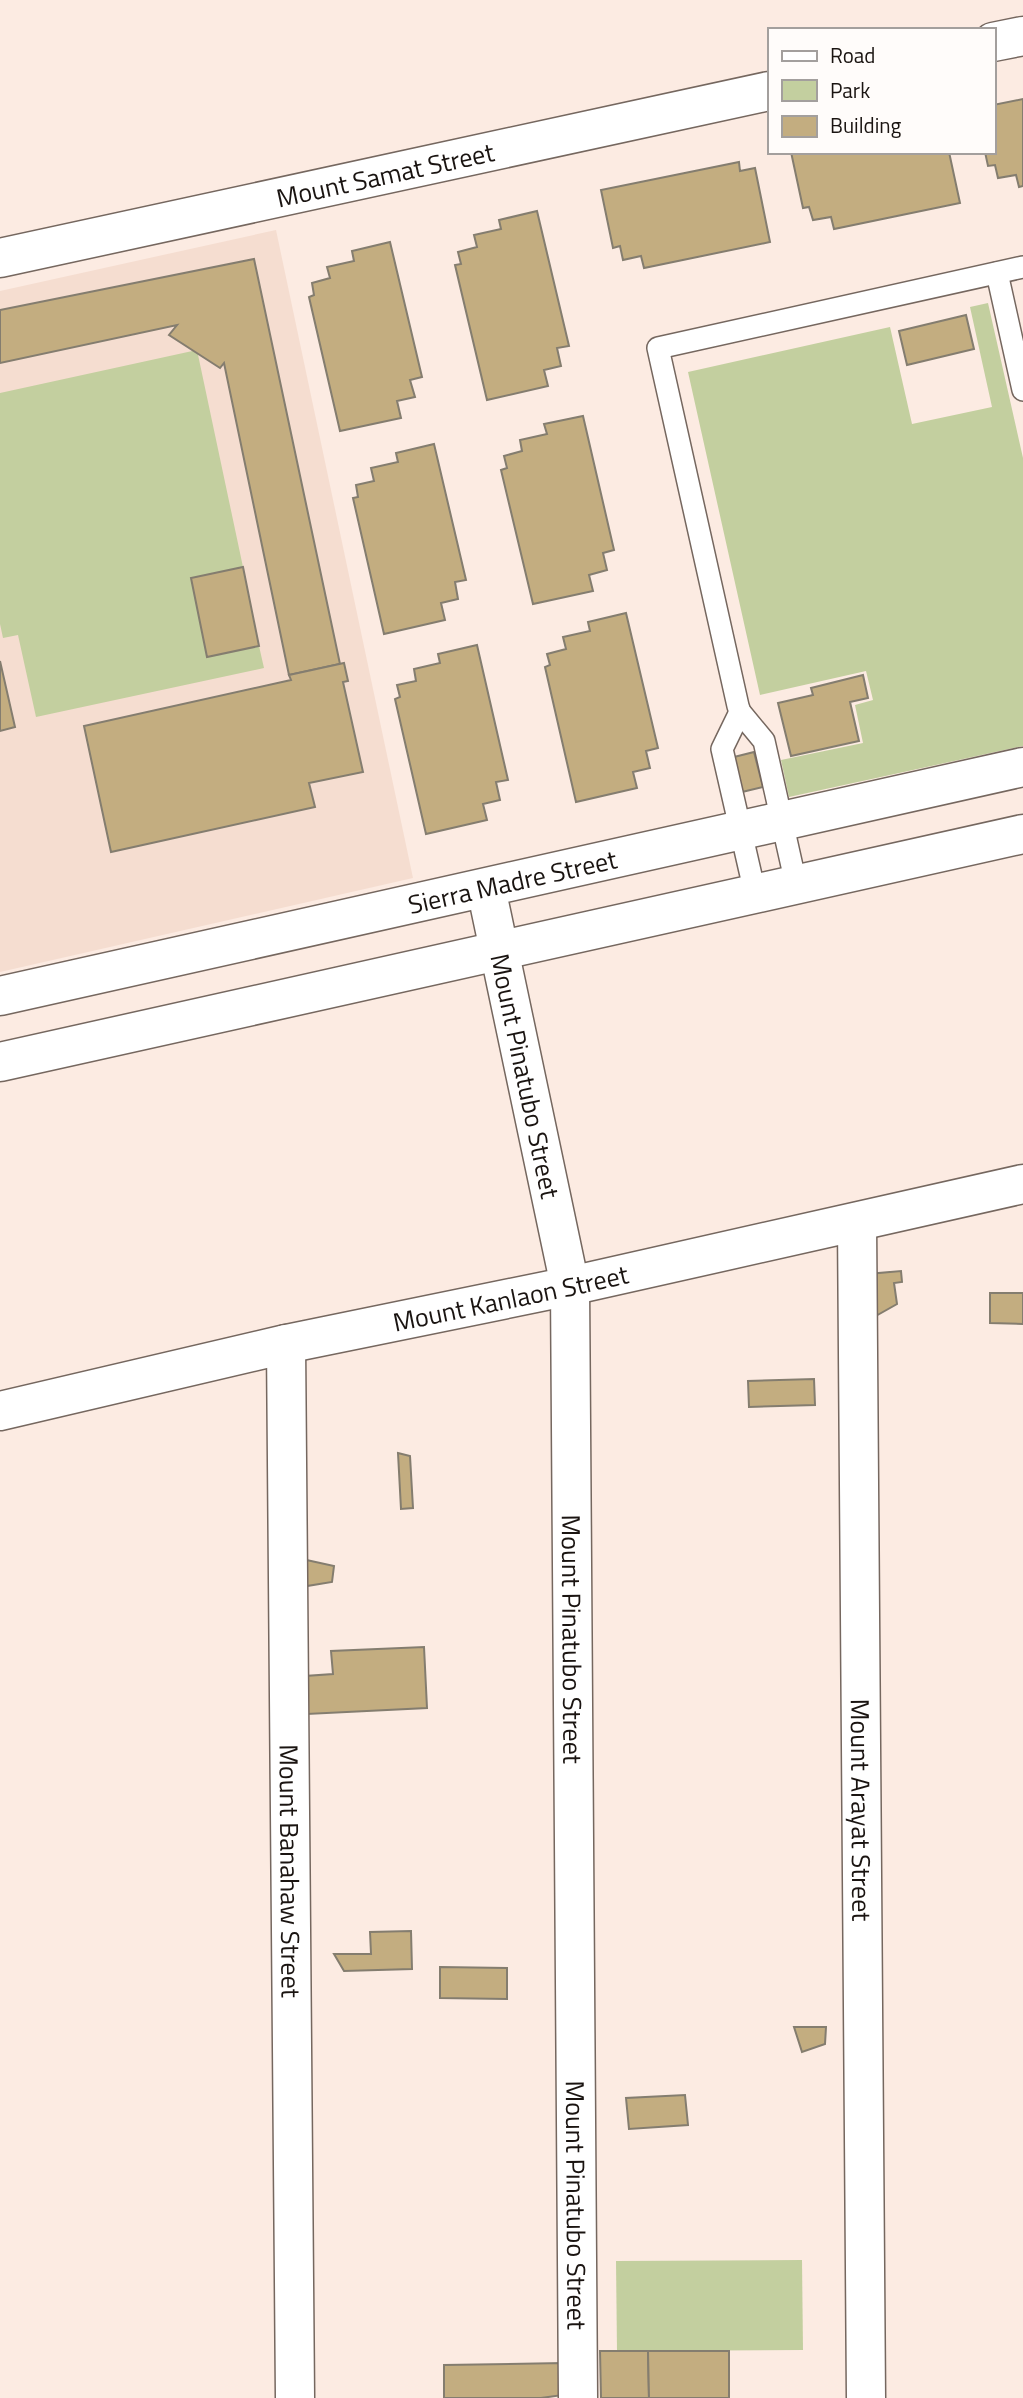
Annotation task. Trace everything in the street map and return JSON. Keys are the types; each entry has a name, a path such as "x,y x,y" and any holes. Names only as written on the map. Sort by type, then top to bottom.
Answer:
{"street":[{"path":"995,42 1023,36"},
{"name":"Mount Samat Street","path":"0,258 768,91"},
{"name":"Sierra Madre Street","path":"0,996 1023,767"},
{"path":"0,1062 1023,834"},
{"name":"Mount Pinatubo Street","path":"486,888 570,1286 578,2398"},
{"name":"Mount Kanlaon Street","path":"0,1411 286,1344 570,1286 1023,1185"},
{"name":"Mount Arayat Street","path":"857,1222 866,2398"},
{"name":"Mount Banahaw Street","path":"286,1344 295,2398"}],"lane":[{"path":"796,884 764,741 740,712 658,348 1023,267"},
{"path":"997,273 1023,390"},
{"path":"740,712 722,749 755,893"}],"shaded area":[{"path":"276,230 413,878 0,972 0,291"}],"green space":[{"path":"988,303 1023,458 1023,746 789,797 781,760 863,743 855,705 873,700 866,671 760,695 688,372 890,327 912,424 992,407 970,307"},
{"path":"197,350 243,567 191,578 207,656 259,646 264,668 36,717 18,635 3,638 0,624 0,393"},
{"path":"802,2260 803,2350 617,2351 616,2261"}],"building":[{"path":"1023,99 1023,186 1019,187 1016,175 998,178 995,165 988,166 985,154 995,154 995,105"},
{"path":"791,154 949,154 960,203 834,229 831,217 813,220 809,207 803,208"},
{"path":"739,162 740,171 755,168 770,242 644,268 641,256 623,260 620,246 613,248 601,190"},
{"path":"537,211 569,346 557,348 561,366 544,370 548,386 487,400 455,265 461,264 458,252 477,247 474,235 501,229 499,220"},
{"path":"390,242 422,377 410,380 415,397 397,401 401,418 340,431 309,297 314,295 312,283 330,278 327,267 354,261 352,251"},
{"path":"254,259 340,664 289,675 224,363 220,368 169,335 177,325 0,363 0,310"},
{"path":"966,315 974,349 907,365 899,331"},
{"path":"583,416 614,550 603,553 607,570 589,575 593,591 533,604 501,470 507,468 504,456 522,451 520,440 547,434 544,424"},
{"path":"434,444 466,580 455,582 458,599 441,603 445,620 384,634 353,498 358,497 356,485 374,481 371,468 398,462 396,453"},
{"path":"243,567 259,646 207,657 191,578"},
{"path":"626,613 658,748 646,751 650,768 633,772 637,788 576,802 545,667 550,665 547,654 566,649 563,637 590,631 588,622"},
{"path":"477,645 508,780 496,782 500,800 483,804 487,820 426,834 395,699 400,697 397,685 416,681 414,669 440,663 438,654"},
{"path":"0,661 15,727 0,731"},
{"path":"344,663 348,681 343,682 363,772 309,783 315,807 111,852 84,726 291,680 289,675"},
{"path":"863,675 868,698 850,702 859,741 791,756 778,703 813,695 811,688"},
{"path":"754,752 763,787 742,792 734,757"},
{"path":"901,1271 902,1282 894,1283 897,1304 874,1317 868,1274"},
{"path":"990,1293 1023,1293 1023,1324 990,1323"},
{"path":"814,1379 815,1405 749,1407 748,1381"},
{"path":"398,1453 410,1456 413,1508 401,1509"},
{"path":"302,1559 334,1566 332,1582 307,1586"},
{"path":"424,1647 427,1708 307,1714 305,1676 333,1674 331,1651"},
{"path":"411,1931 412,1969 344,1971 334,1954 371,1954 370,1932"},
{"path":"440,1967 507,1968 507,1999 440,1998"},
{"path":"794,2027 826,2027 825,2044 802,2052"},
{"path":"685,2095 688,2125 629,2129 626,2098"},
{"path":"600,2351 648,2351 649,2398 601,2398"},
{"path":"648,2351 729,2351 729,2398 649,2398"},
{"path":"563,2363 563,2395 541,2398 444,2398 444,2365"}]}
